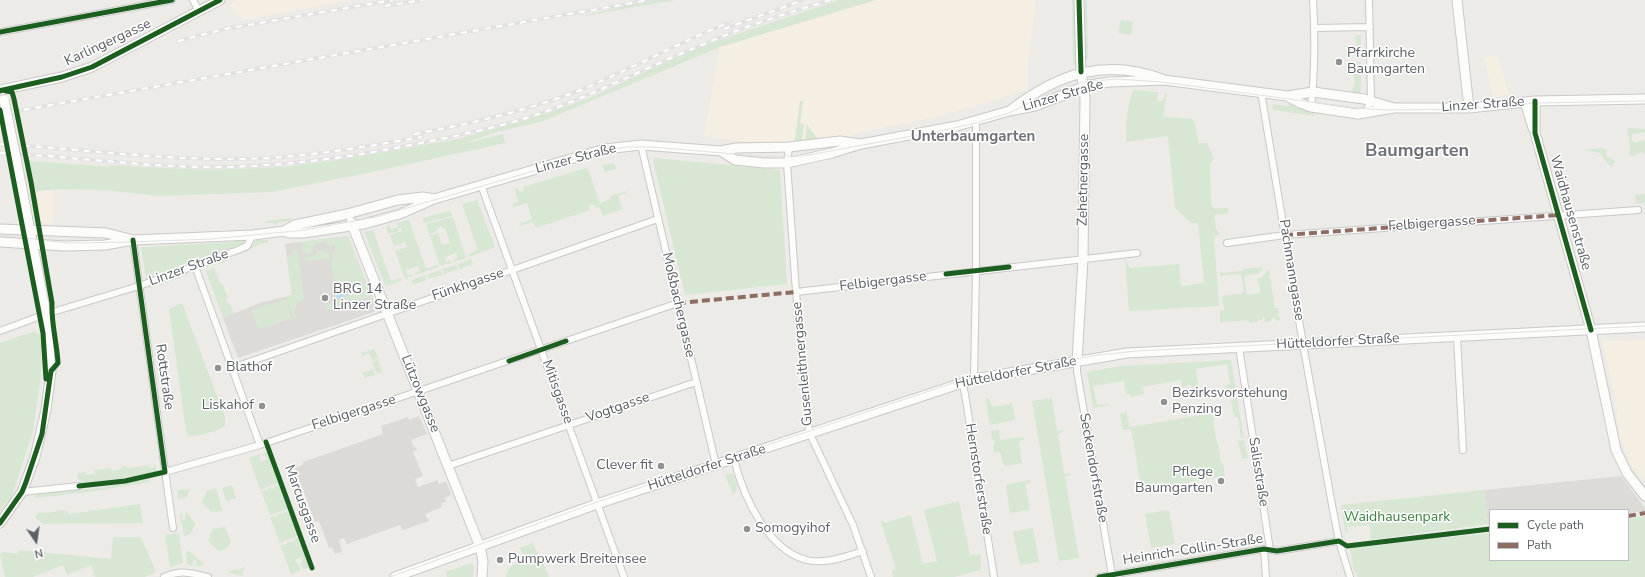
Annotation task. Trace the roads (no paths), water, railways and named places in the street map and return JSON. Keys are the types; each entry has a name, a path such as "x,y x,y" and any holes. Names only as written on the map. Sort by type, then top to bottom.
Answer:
{"main road":[{"name":"Karlingergasse","path":"1,90 62,77 92,67 220,0"},
{"name":"Zehetnergasse","path":"1076,361 1083,259 1085,98 1081,72 1079,0"},
{"path":"1457,0 1469,108"},
{"name":"Linzer Straße","path":"1009,111 1037,92 1081,72 1102,69 1117,69 1141,72 1164,80"},
{"name":"Linzer Straße","path":"721,151 735,160 787,163 832,153 862,144 976,121 1009,111 1035,106 1097,83 1164,80 1287,96 1313,92 1344,96 1394,108"},
{"path":"0,523 22,492 35,456 46,410 51,371 46,314 16,158 1,90"},
{"name":"Linzer Straße","path":"1287,96 1311,107 1358,114 1394,108 1469,108 1536,101 1645,99"},
{"name":"Waidhausenstraße","path":"1535,133 1536,101"},
{"name":"Waidhausenstraße","path":"1525,102 1559,214 1591,330 1616,450 1627,473 1645,496"},
{"name":"Linzer Straße","path":"284,231 289,234 352,226 400,214 434,199 605,150 641,145 721,151 736,148 789,147 840,141 862,144"},
{"name":"Linzer Straße","path":"0,242 65,246 104,245 133,240 284,231 295,225 348,214 398,200 423,197 434,199"},
{"name":"Lützowgasse","path":"348,214 480,546 483,561 482,577"},
{"name":"Linzer Straße","path":"0,229 106,233 133,240"},
{"name":"Hütteldorfer Straße","path":"394,577 597,504 974,379 1127,353 1645,327"}],"street":[{"path":"0,32 142,3 172,0"},
{"path":"193,0 200,11"},
{"path":"1311,107 1313,92 1313,0"},
{"path":"1365,112 1371,102 1369,0"},
{"path":"1314,28 1370,27"},
{"name":"Pachmanngasse","path":"1261,92 1303,344 1339,541 1350,577"},
{"path":"974,379 976,121"},
{"name":"Moßbachergasse","path":"641,145 716,465"},
{"name":"Gusenleithnergasse","path":"789,147 787,163 796,292 809,434 854,525 871,577"},
{"name":"Mitisgasse","path":"481,185 624,577"},
{"name":"Felbigergasse","path":"1227,243 1285,235 1559,214 1638,210"},
{"name":"Fünkhgasse","path":"232,368 658,219"},
{"name":"Linzer Straße","path":"133,240 139,286 244,248 253,234"},
{"name":"Felbigergasse","path":"796,292 1137,253"},
{"path":"195,266 260,445"},
{"path":"0,331 46,314 139,286"},
{"name":"Rottstraße","path":"139,286 173,528"},
{"name":"Felbigergasse","path":"165,472 260,445 678,303"},
{"path":"1457,337 1463,450"},
{"name":"Salisstraße","path":"1239,347 1267,550 1266,577"},
{"name":"Seckendorfstraße","path":"1076,361 1112,575"},
{"name":"Vogtgasse","path":"448,466 696,382"},
{"name":"Hernstorferstraße","path":"962,382 994,577"},
{"path":"734,459 751,506 776,542 805,559 814,561 832,560 863,551"},
{"path":"22,492 79,486"},
{"name":"Heinrich-Collin-Straße","path":"1099,577 1267,550 1277,550 1339,541"},
{"path":"164,577 176,572 186,572 208,577"}],"water":[{"path":"338,289 342,289 344,290 344,298 338,299 335,296 335,292"}],"tram line":[{"path":"0,235 67,243 133,242 211,239 305,230 376,217 595,153 626,147 652,147 758,156 803,156 976,123 1009,113 1054,91 1082,82 1117,79 1162,82 1356,108 1386,110 1468,109 1536,103 1645,101"},
{"path":"390,577 597,502 970,378 1098,355 1137,351 1645,326"}],"railway":[{"path":"178,41 225,29 393,0"},
{"path":"385,6 423,0"},
{"path":"0,114 649,0"},
{"path":"724,29 803,0"},
{"path":"0,153 152,165 229,167 283,164 337,158 390,149 475,132 533,116 577,100 735,31 830,0"},
{"path":"414,134 497,116 538,105 578,91 730,22"},
{"path":"0,144 181,158 242,159 288,157 422,137"}],"place":[{"name":"Pfarrkirche Baumgarten","path":"1339,62"},
{"name":"BRG 14 Linzer Straße","path":"325,298"},
{"name":"Blathof","path":"218,368"},
{"name":"Bezirksvorstehung Penzing","path":"1164,402"},
{"name":"Liskahof","path":"262,406"},
{"name":"Clever fit","path":"661,466"},
{"name":"Pflege Baumgarten","path":"1221,481"},
{"name":"Somogyihof","path":"747,529"},
{"name":"Pumpwerk Breitensee","path":"500,560"}],"district":[{"name":"Unterbaumgarten","path":"973,137"},
{"name":"Baumgarten","path":"1417,152"}],"park label":[{"name":"Waidhausenpark","path":"1397,518"}]}
